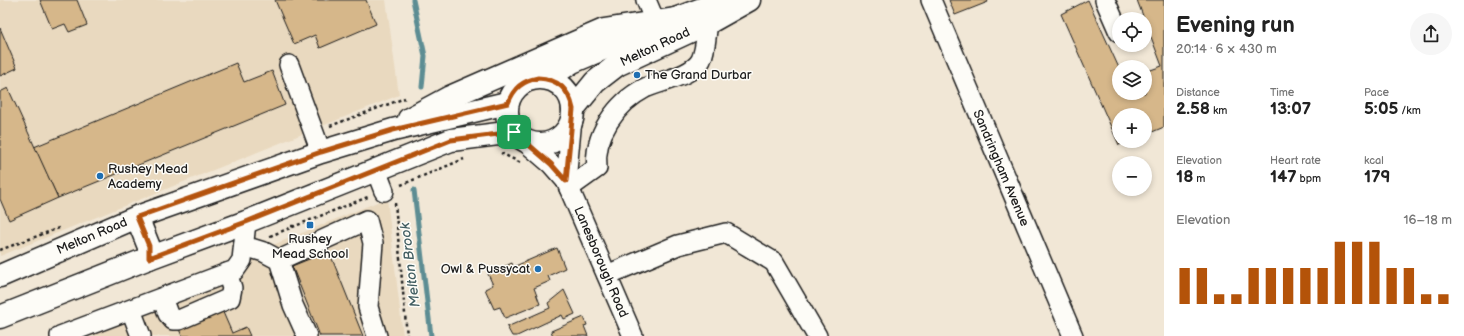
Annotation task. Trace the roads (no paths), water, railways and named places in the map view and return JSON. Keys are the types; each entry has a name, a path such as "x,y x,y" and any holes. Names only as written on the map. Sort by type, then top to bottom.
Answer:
{"main road":[{"name":"Melton Road","path":"548,78 572,62 662,22 728,0"},
{"name":"Melton Road","path":"573,114 595,82 617,65 708,23 749,0"},
{"path":"393,130 429,107 450,97 604,30 662,22"},
{"path":"548,78 558,83 567,91 573,114 569,127 563,135 544,144 533,143 518,135 509,123 508,103 518,85 527,80 548,78"},
{"name":"Melton Road","path":"0,276 137,217 321,152 393,130 508,103"},
{"path":"0,317 149,258 246,222 451,140 518,135"},
{"path":"137,217 149,246 149,258"}],"street":[{"path":"646,0 662,22"},
{"name":"Sandringham Avenue","path":"931,0 1073,336"},
{"path":"1105,0 1112,16"},
{"path":"568,185 597,168 596,156 603,134 614,113 625,102 644,89 688,72 701,60 708,23"},
{"path":"289,65 321,152"},
{"name":"Lanesborough Road","path":"568,185 573,114"},
{"name":"Lanesborough Road","path":"518,135 551,164 568,185 633,336"},
{"path":"376,170 390,189"},
{"path":"279,260 367,220 373,243 368,307 377,336"},
{"path":"60,336 235,270 242,260 246,222"},
{"path":"607,275 678,245 726,233 774,262 817,336"},
{"path":"244,246 264,252 279,260 293,305 307,336"},
{"path":"162,298 168,314 173,320 179,320 230,298 232,288 227,273"},
{"path":"130,310 141,336"}],"waterway":[{"name":"Melton Brook","path":"413,0 425,56 422,87"},
{"name":"Melton Brook","path":"414,190 431,336"}],"place":[{"name":"The Grand Durbar","path":"637,75"},
{"name":"Rushey Mead Academy","path":"100,176"},
{"name":"Rushey Mead School","path":"310,225"},
{"name":"Owl & Pussycat","path":"538,269"}]}
